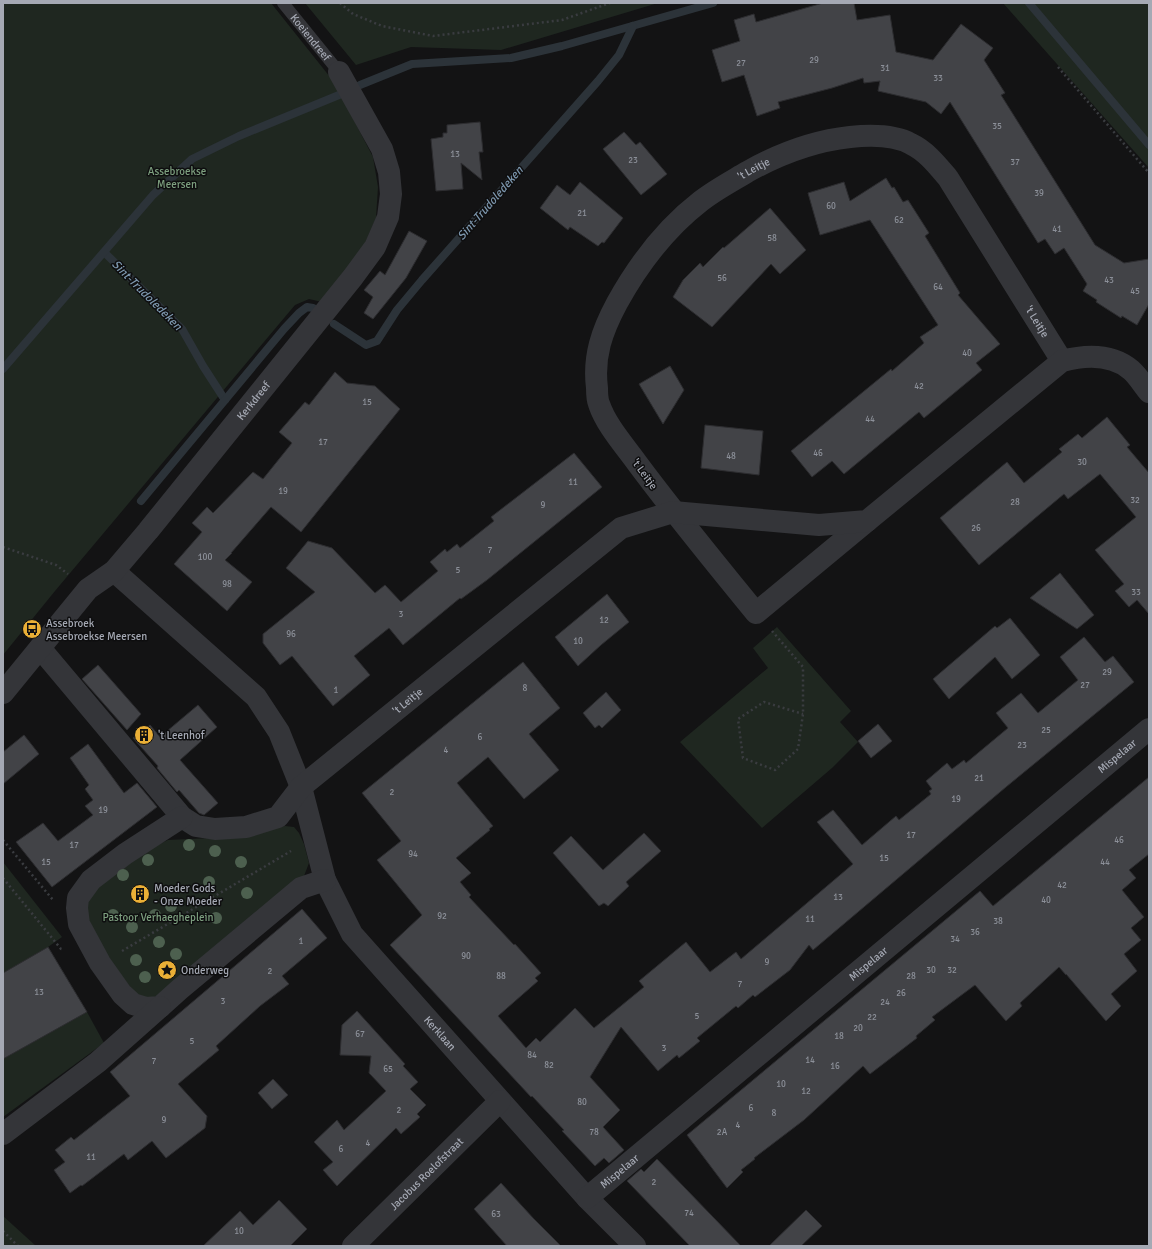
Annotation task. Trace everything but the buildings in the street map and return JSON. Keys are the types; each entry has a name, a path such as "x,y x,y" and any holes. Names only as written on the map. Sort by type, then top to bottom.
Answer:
{"street":[{"name":"Kerkdreef","path":"3,693 88,590 114,571 338,296 375,247 388,217 391,194 389,172 382,149 339,72"},
{"name":"'t Leitje","path":"756,613 673,512 613,431 599,404 595,374 599,343 612,313 629,282 655,246 679,220 701,201 726,184 772,159 802,147 833,139 869,135 911,143 932,159 948,178 1062,361"},
{"path":"756,613 1062,361 1097,356 1108,358 1131,370 1149,392"},
{"name":"'t Leitje","path":"301,787 622,528 673,512 819,525 867,521"},
{"path":"40,648 182,817 196,826 215,829 246,827 278,817 301,787 279,732 256,697 114,571"},
{"name":"Mispelaar","path":"587,1198 1149,729"},
{"name":"Kerklaan","path":"301,787 325,880 352,934 587,1198 635,1246"},
{"path":"160,1007 146,1008 133,1004 122,994 100,963 80,924 76,908 78,898 91,880 125,854 182,817"},
{"path":"3,1134 98,1062 180,989 301,888 325,880"},
{"name":"Jacobus Roelofstraat","path":"353,1246 500,1102"}],"lane":[{"name":"Koeiendreef","path":"283,3 339,72"}],"path":[{"path":"340,3 353,14 382,26 433,36 562,20 610,3"},
{"path":"1058,67 1149,173"},
{"path":"3,547 56,564 88,590"},
{"path":"756,613 803,667 803,714 798,749 775,770 743,758 738,718 764,702 803,714"},
{"path":"3,840 61,909 76,908"},
{"path":"115,954 292,851"},
{"path":"3,878 61,949 90,943"},
{"path":"3,1231 18,1246"}],"green space":[{"name":"Assebroekse Meersen","path":"3,3 271,3 334,82 373,157 378,187 376,218 363,248 322,302 309,299 295,305 3,655"},
{"path":"305,3 658,3 501,50 411,47 356,65"},
{"path":"1003,3 1149,3 1149,168"},
{"path":"777,627 851,711 840,722 858,742 832,768 762,828 680,742 768,668 753,648"},
{"name":"Pastoor Verhaegheplein","path":"285,826 294,827 299,833 304,844 309,863 304,876 155,997 147,998 137,996 108,958 83,908 107,876 146,850 168,840 233,837"},
{"path":"3,862 62,937 48,947 3,973"},
{"path":"87,1012 104,1043 3,1117 3,1059"},
{"path":"3,1216 36,1246 3,1246"}],"waterway":[{"name":"Sint-Trudoledeken","path":"360,85 412,64 511,58 562,46 713,3"},
{"path":"1029,3 1149,145"},
{"name":"Sint-Trudoledeken","path":"334,324 366,345 377,341 397,310 422,280 598,81 619,55 633,26"},
{"name":"Sint-Trudoledeken","path":"3,369 153,195 192,159 239,136 339,95"},
{"name":"Sint-Trudoledeken","path":"104,252 182,329 203,366 225,400"},
{"name":"Sint-Trudoledeken","path":"141,501 284,329 307,307 313,308"}],"place":[{"name":"Assebroek Assebroekse Meersen","path":"32,629"},
{"name":"'t Leenhof","path":"144,735"},
{"name":"Moeder Gods - Onze Moeder","path":"140,894"},
{"name":"Onderweg","path":"167,970"}]}
